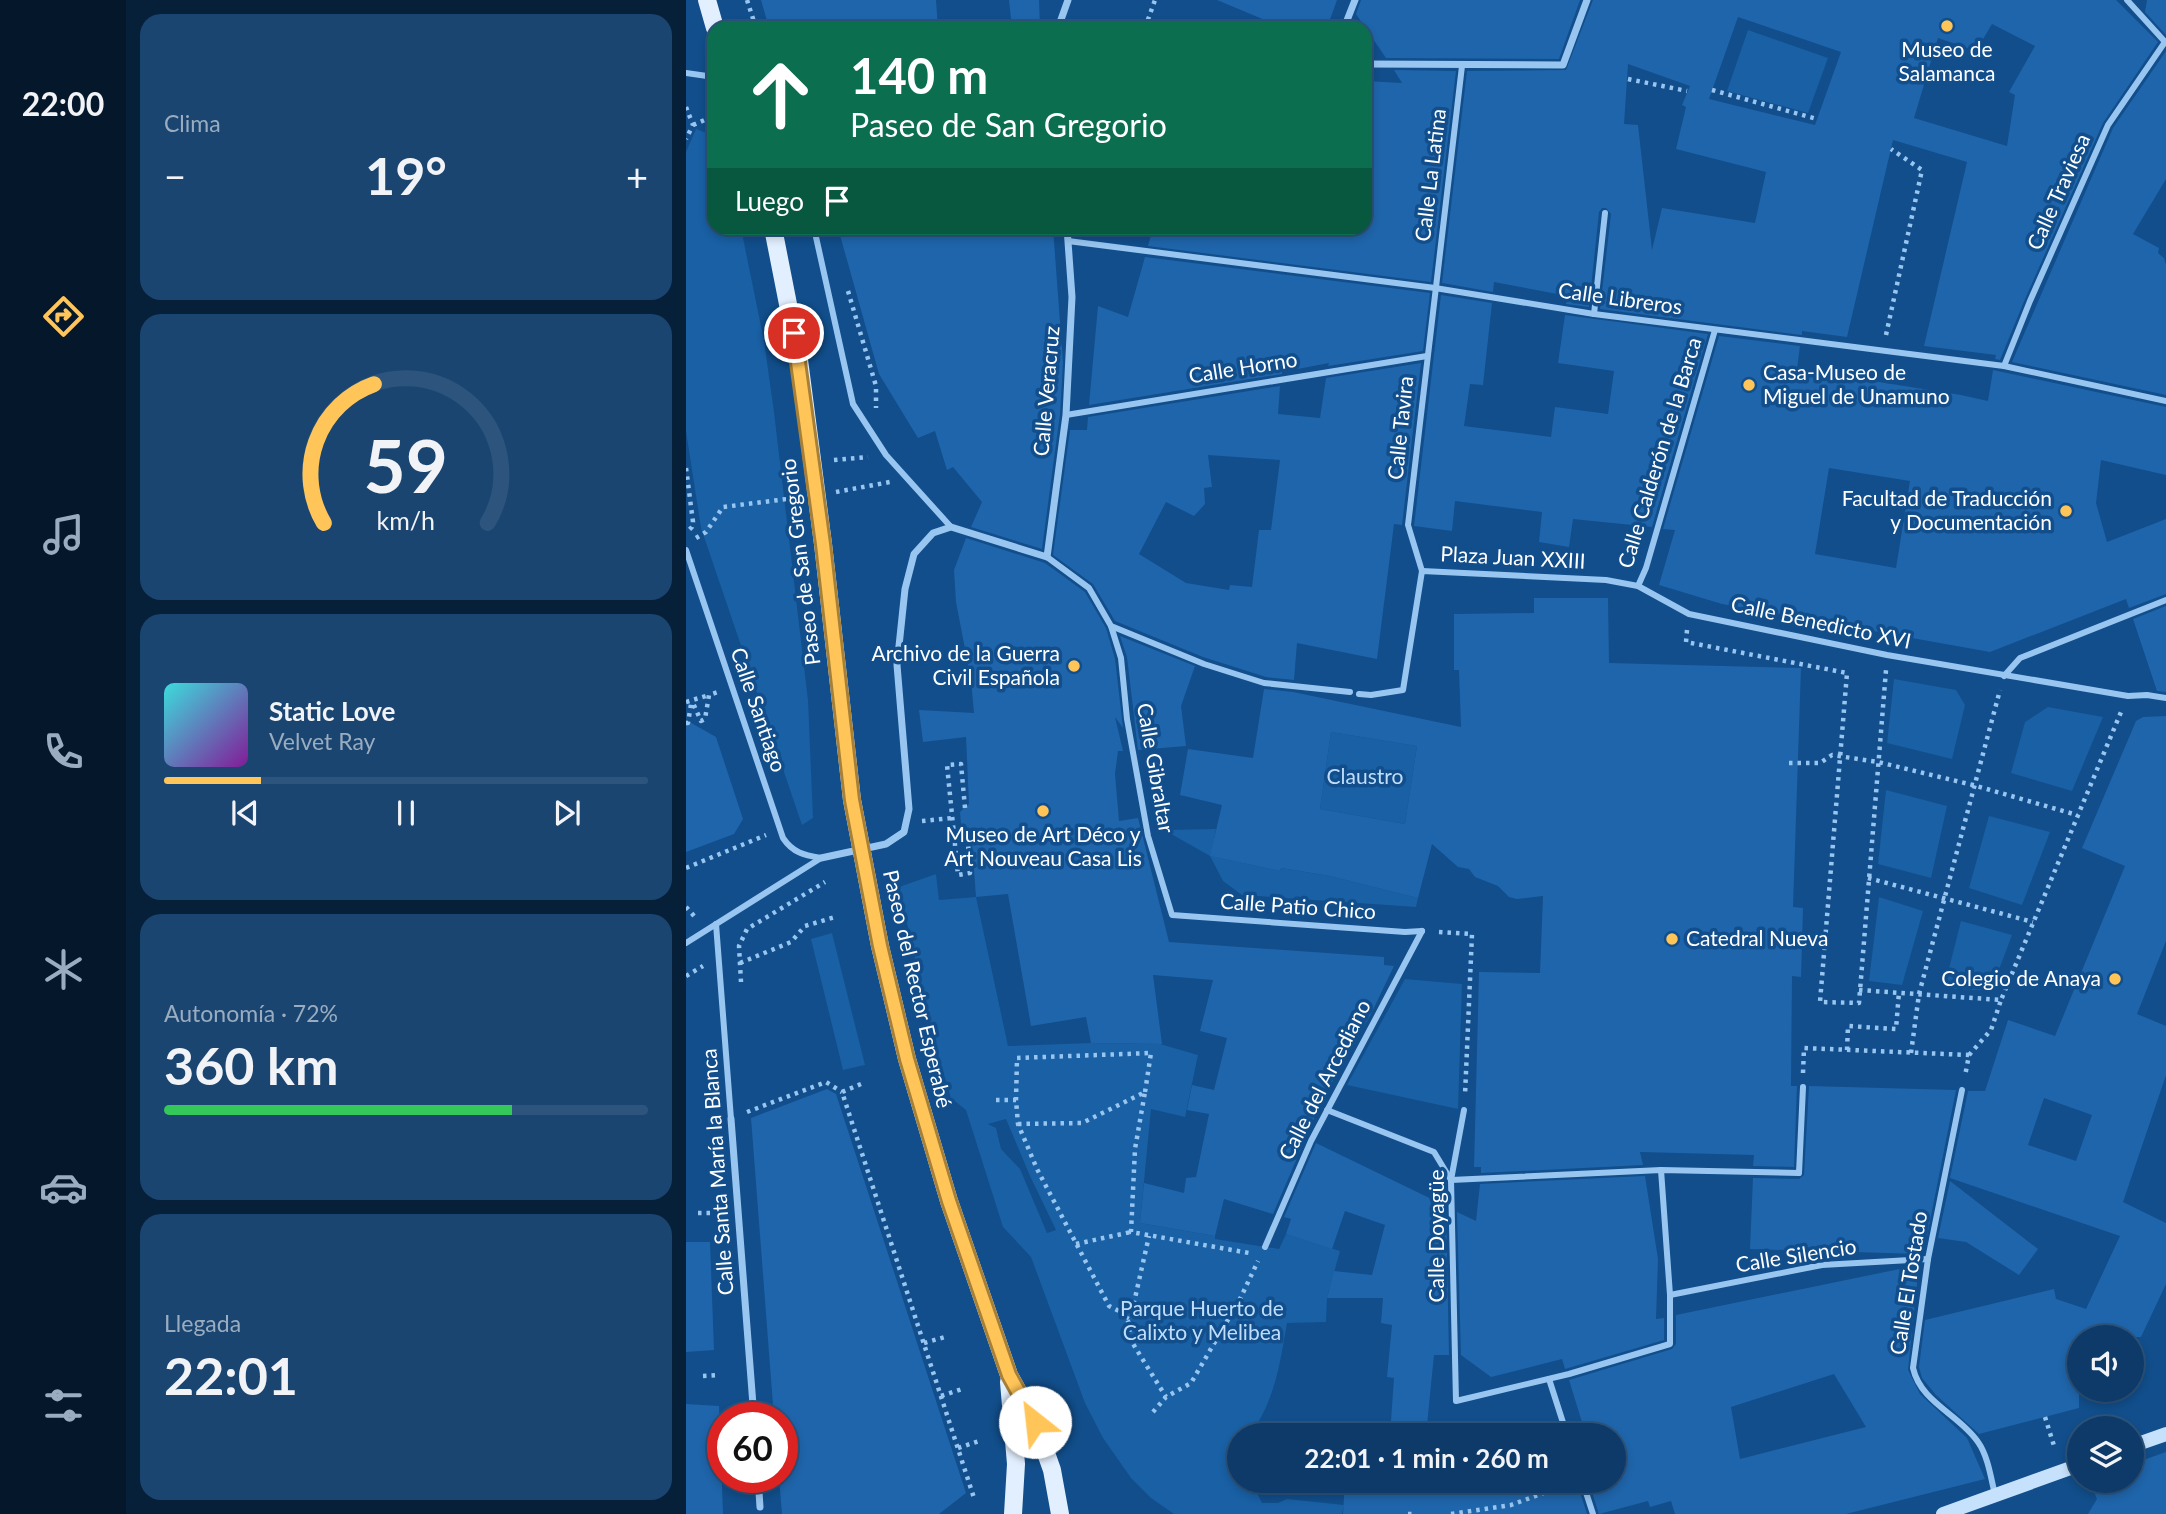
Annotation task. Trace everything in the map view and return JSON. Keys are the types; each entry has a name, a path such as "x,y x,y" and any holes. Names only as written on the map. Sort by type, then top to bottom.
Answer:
{"main road":[{"path":"706,0 713,21"},
{"name":"Paseo de San Gregorio","path":"774,235 799,360 852,800 861,850"},
{"name":"Paseo del Rector Esperabé","path":"861,850 907,1059 949,1201 1009,1375 1035,1422 1052,1470 1061,1512"},
{"name":"Paseo del Rector Esperabé","path":"1009,1375 1016,1464 1013,1514"},
{"path":"2144,1442 2166,1434"},
{"path":"1943,1514 2067,1469"}],"street":[{"path":"1060,21 1068,0"},
{"path":"1347,21 1355,0"},
{"path":"1372,64 1563,65 1587,0"},
{"path":"2127,0 2166,42"},
{"name":"Calle Traviesa","path":"2004,366 2108,125 2166,42"},
{"name":"Calle La Latina","path":"1435,288 1462,66"},
{"path":"686,73 707,77"},
{"path":"1594,314 1605,213"},
{"path":"816,235 853,404 886,454 951,527 1047,557"},
{"name":"Calle Veracruz","path":"1047,557 1066,415 1072,297 1068,235"},
{"name":"Calle Libreros","path":"1068,241 1435,288 1715,331 2004,366 2166,401"},
{"name":"Calle Tavira","path":"1422,571 1408,525 1435,288"},
{"name":"Calle Calderón de la Barca","path":"1638,586 1650,555 1715,331"},
{"name":"Calle Horno","path":"1066,415 1427,356"},
{"name":"Paseo del Rector Esperabé","path":"861,850 886,844 904,832 909,808 897,665 905,589 914,554 933,533 951,527"},
{"name":"Calle Santiago","path":"686,550 780,830 789,848 800,855 821,859"},
{"name":"Calle Gibraltar","path":"1047,557 1089,588 1111,626 1121,658 1127,719 1148,836 1172,915"},
{"name":"Plaza Juan XXIII","path":"1359,694 1403,690 1422,571 1606,580 1638,586"},
{"name":"Calle Benedicto XVI","path":"1638,586 1689,614 2004,676 2128,696 2166,698"},
{"path":"2004,676 2020,658 2166,600"},
{"path":"1111,626 1204,664 1264,683 1350,692"},
{"path":"686,943 821,859 861,850"},
{"name":"Calle Patio Chico","path":"1172,915 1422,931"},
{"name":"Calle Santa María la Blanca","path":"716,924 753,1402"},
{"name":"Calle del Arcediano","path":"1265,1247 1327,1110 1422,931"},
{"path":"1327,1110 1434,1152 1451,1180 1661,1170 1799,1173 1803,1087"},
{"name":"Calle El Tostado","path":"1962,1090 1928,1259 1913,1368 1916,1382 1979,1443 1996,1496"},
{"name":"Calle Doyagüe","path":"1464,1110 1451,1180 1456,1401 1549,1379"},
{"path":"1563,1423 1549,1379 1670,1344 1670,1295 1661,1170"},
{"name":"Calle Silencio","path":"1670,1295 1822,1265 1928,1259"},
{"path":"759,1493 760,1507"},
{"path":"1586,1493 1593,1514"}],"path":[{"path":"747,0 754,21"},
{"path":"1148,21 1155,0"},
{"path":"1628,79 1687,91"},
{"path":"1712,90 1817,119"},
{"path":"686,107 693,125"},
{"path":"686,139 693,125 707,119"},
{"path":"1883,350 1922,170 1891,149"},
{"path":"845,280 876,386 878,440"},
{"path":"834,460 871,456"},
{"path":"686,468 693,522 686,533"},
{"path":"848,490 875,486"},
{"path":"686,543 706,531 723,507 785,500"},
{"path":"1689,614 1686,642 1847,673 1820,1002 1859,1003 1887,655"},
{"path":"1911,1053 1919,994 2004,676"},
{"path":"686,702 732,688"},
{"path":"686,723 693,703 701,721 705,719 709,695"},
{"path":"1962,1090 1969,1055 1991,1030 2001,1000 2128,696"},
{"path":"1790,763 1820,763 1832,755 1878,762 1973,785 2077,815"},
{"path":"964,808 961,764 947,765 958,874 970,873 967,828"},
{"path":"930,821 952,818"},
{"path":"686,868 780,830"},
{"path":"1868,878 2033,922"},
{"path":"741,991 740,946 747,929 825,882"},
{"path":"740,964 791,942 805,926 835,917"},
{"path":"1422,931 1472,934 1464,1110"},
{"path":"1859,990 2001,1000"},
{"path":"1847,1050 1848,1026 1896,1029 1899,992"},
{"path":"1803,1087 1804,1048 1969,1055"},
{"path":"1131,1233 1135,1149 1151,1053 1017,1058 1018,1124 1037,1169 1109,1307 1123,1313 1130,1339 1166,1397"},
{"path":"746,1099 747,1113 826,1082 842,1092 974,1498"},
{"path":"842,1092 862,1084"},
{"path":"1018,1124 1082,1123 1145,1092"},
{"path":"996,1100 1016,1100"},
{"path":"698,1213 711,1213"},
{"path":"1076,1244 1131,1233 1261,1255 1240,1299 1191,1383 1166,1397 1153,1412"},
{"path":"1126,1319 1133,1307 1149,1236"},
{"path":"924,1343 945,1336"},
{"path":"703,1376 720,1375"},
{"path":"941,1396 962,1389"},
{"path":"2045,1417 2055,1449"},
{"path":"958,1448 979,1441"},
{"path":"1451,1514 1511,1505 1544,1493"}],"green space":[{"path":"1748,30 1828,58 1808,113 1727,91"},
{"path":"696,129 707,133 707,235 742,235 764,341 808,700 813,818 802,825 701,528 686,431 686,152"},
{"path":"1894,679 1956,690 1965,705 1952,759 1887,743"},
{"path":"2048,707 2103,717 2072,791 2011,773 2025,722"},
{"name":"Claustro","path":"1331,732 1417,746 1405,824 1320,809"},
{"path":"1886,790 1947,806 1931,878 1878,864"},
{"path":"1989,816 2050,832 2022,905 1969,888"},
{"path":"1216,829 1211,856 1280,871 1281,868 1330,876 1418,898 1416,907 1242,895 1223,881 1210,856 1164,830"},
{"name":"Parque Huerto de Calixto y Melibea","path":"936,874 939,900 976,897 1008,1046 1160,1044 1198,1055 1185,1117 1151,1109 1140,1223 1279,1249 1286,1234 1340,1251 1327,1298 1326,1322 1287,1323 1271,1395 1258,1422 1227,1423 1227,1493 1258,1493 1262,1503 1278,1503 1287,1499 1344,1505 1342,1514 1174,1514 1151,1498 1131,1478 1103,1438 1085,1403 1031,1257 1003,1227 966,1110 951,1098 931,1031 899,887","holes":["1006,1119 1056,1230 1047,1233 1020,1169 1001,1149 996,1128 988,1124"]},
{"path":"1879,897 1923,911 1902,985 1869,981"},
{"path":"1961,921 2012,935 1991,991 1944,988"},
{"path":"832,933 865,1065 843,1070 811,939"},
{"path":"1405,979 1462,984 1458,1109 1347,1085"}],"building":[{"path":"761,0 936,0 938,21 767,21"},
{"path":"1009,0 1039,0 1040,21 1011,21"},
{"path":"1217,0 1337,0 1330,21 1267,21"},
{"path":"1361,0 1580,0 1559,59 1386,58 1372,37 1372,21 1361,21 1356,14"},
{"path":"1593,0 2116,0 2158,42 2103,123 2000,360 1995,359 1996,355 1924,346 1967,162 1893,140 1847,337 1802,331 1802,335 1600,309 1611,214 1606,208 1599,212 1589,307 1566,304 1568,296 1494,282 1493,292 1442,283 1467,71 1566,70","holes":["1738,17 1841,52 1815,125 1709,99","1992,24 2035,46 2009,92 2015,95 2007,146 1914,118 1938,38 1976,51","1628,64 1690,86 1682,105 1686,107 1676,149 1766,172 1755,223 1662,208 1652,250 1638,125 1624,124"]},
{"path":"2147,0 2166,0 2166,35 2145,12"},
{"path":"2166,51 2166,179 2133,234 2159,248 2158,253 2164,258 2166,265 2166,395 2012,362 2113,128"},
{"path":"1394,70 1456,71 1431,282 1148,246 1151,235 1372,235 1372,81 1402,83"},
{"path":"840,235 1054,235 1063,362 1060,414 1042,549 971,527 982,502 953,467 947,470 935,431 918,438 879,374"},
{"path":"1145,257 1430,293 1423,351 1328,366 1329,363 1282,374 1089,405 1098,306 1128,317"},
{"path":"1441,295 1492,303 1483,385 1470,384 1464,426 1551,437 1555,407 1608,414 1614,371 1558,363 1565,315 1708,334 1652,527 1573,519 1569,547 1539,542 1542,512 1455,501 1452,531 1414,526"},
{"path":"1719,336 1800,346 1797,369 1988,401 1993,370 2166,407 2166,475 2101,460 2096,503 2107,542 2166,519 2166,594 2129,608 2126,599 1990,652 1722,604 1659,585 1675,530 1663,529","holes":["1829,468 1910,481 1896,568 1815,554"]},
{"path":"1421,363 1402,525 1394,524 1377,659 1297,643 1294,680 1266,677 1203,657 1115,621 1093,584 1053,555 1070,430 1087,430 1088,417 1280,386 1278,414 1320,418 1326,378","holes":["1208,455 1280,460 1271,530 1259,530 1252,587 1230,585 1229,590 1186,583 1139,554 1166,502 1194,516 1205,504 1204,488 1212,487"]},
{"path":"966,538 1045,563 1085,592 1106,628 1115,659 1123,728 1115,717 1123,751 1118,751 1115,774 1119,821 1138,818 1169,942 1384,957 1384,965 1394,966 1371,1014 1322,1100 1273,1214 1224,1199 1215,1236 1140,1223 1144,1183 1184,1193 1186,1178 1196,1177 1209,1114 1187,1110 1192,1085 1214,1090 1227,1038 1200,1031 1213,980 1153,975 1162,1044 1091,1043 1086,1017 1031,1026 1008,894 976,897 971,830 961,824 960,812 969,804 966,737 923,742 919,710 974,713 971,680 956,602 954,570"},
{"name":"Catedral Nueva","path":"1534,598 1608,598 1609,663 1801,668 1793,907 1803,908 1801,977 1792,976 1791,1086 1797,1086 1794,1167 1753,1166 1754,1155 1640,1152 1643,1165 1481,1173 1481,1167 1474,1167 1479,972 1540,973 1543,896 1517,899 1509,897 1498,886 1475,877 1469,869 1458,867 1432,844 1418,898 1330,876 1281,868 1280,871 1210,856 1222,805 1180,795 1188,749 1253,758 1264,689 1293,692 1461,727 1459,670 1454,670 1454,614 1534,613","holes":["1331,732 1417,746 1405,824 1320,809"]},
{"path":"2166,606 2166,692 2157,691 2133,619"},
{"path":"1120,636 1195,666 1181,706 1186,746 1138,750 1127,657"},
{"path":"2166,716 2166,941 2137,1014 2166,1026 2166,1075 2123,1202 2166,1223 2166,1284 2144,1331 2144,1325 2067,1325 2067,1402 2079,1402 2079,1408 1979,1434 1936,1395 1922,1378 1919,1367 1925,1320 2054,1289 2056,1299 2086,1309 2120,1236 1950,1178 1968,1091 1985,1091 2008,1020 2055,1036 2125,866 2082,848 2136,721 2143,717","holes":["2044,1098 2092,1115 2076,1161 2028,1145"]},
{"path":"686,720 716,737 743,819 734,834 686,852"},
{"path":"1809,1086 1956,1090 1927,1236 1924,1236 1920,1254 1750,1249 1753,1178 1799,1179 1804,1175"},
{"path":"827,1089 836,1094 966,1493 939,1514 782,1514 780,1493 798,1493 798,1402 773,1402 751,1118"},
{"path":"1316,1143 1446,1206 1449,1355 1434,1355 1427,1423 1391,1423 1394,1378 1387,1377 1392,1325 1381,1323 1383,1298 1327,1298 1334,1271 1372,1275 1385,1225 1345,1211 1332,1249 1286,1234 1291,1219 1284,1217"},
{"path":"1645,1176 1658,1259 1656,1319 1664,1318 1664,1340 1565,1369 1562,1359 1491,1377 1461,1355 1457,1212 1476,1221 1480,1184"},
{"path":"1950,1181 2038,1249 2019,1275 1966,1242 1938,1238"},
{"path":"686,1242 710,1242 714,1350 686,1352"},
{"path":"1919,1265 1908,1370 1920,1394 1967,1438 1985,1479 1846,1514 1675,1514 1671,1501 1650,1507 1648,1501 1599,1514 1592,1493 1626,1493 1626,1423 1582,1423 1569,1380 1672,1349 1676,1344 1676,1315","holes":["1834,1374 1866,1427 1740,1459 1731,1407"]},
{"path":"686,1404 707,1405 707,1493 722,1493 723,1514 686,1514"},
{"path":"2166,1452 2166,1514 2088,1514 2097,1499 2094,1493 2144,1493 2144,1460"},
{"path":"1344,1493 1580,1493 1587,1514 1343,1514"}],"place":[{"name":"Museo de Salamanca","path":"1947,26"},
{"name":"Casa-Museo de Miguel de Unamuno","path":"1749,385"},
{"name":"Facultad de Traducción y Documentación","path":"2066,511"},
{"name":"Archivo de la Guerra Civil Española","path":"1074,666"},
{"name":"Museo de Art Déco y Art Nouveau Casa Lis","path":"1043,811"},
{"name":"Catedral Nueva","path":"1672,939"},
{"name":"Colegio de Anaya","path":"2115,979"}],"route":[{"path":"794,333 823,544 852,800 880,946 907,1059 949,1201 1009,1375 1035,1422"}]}
